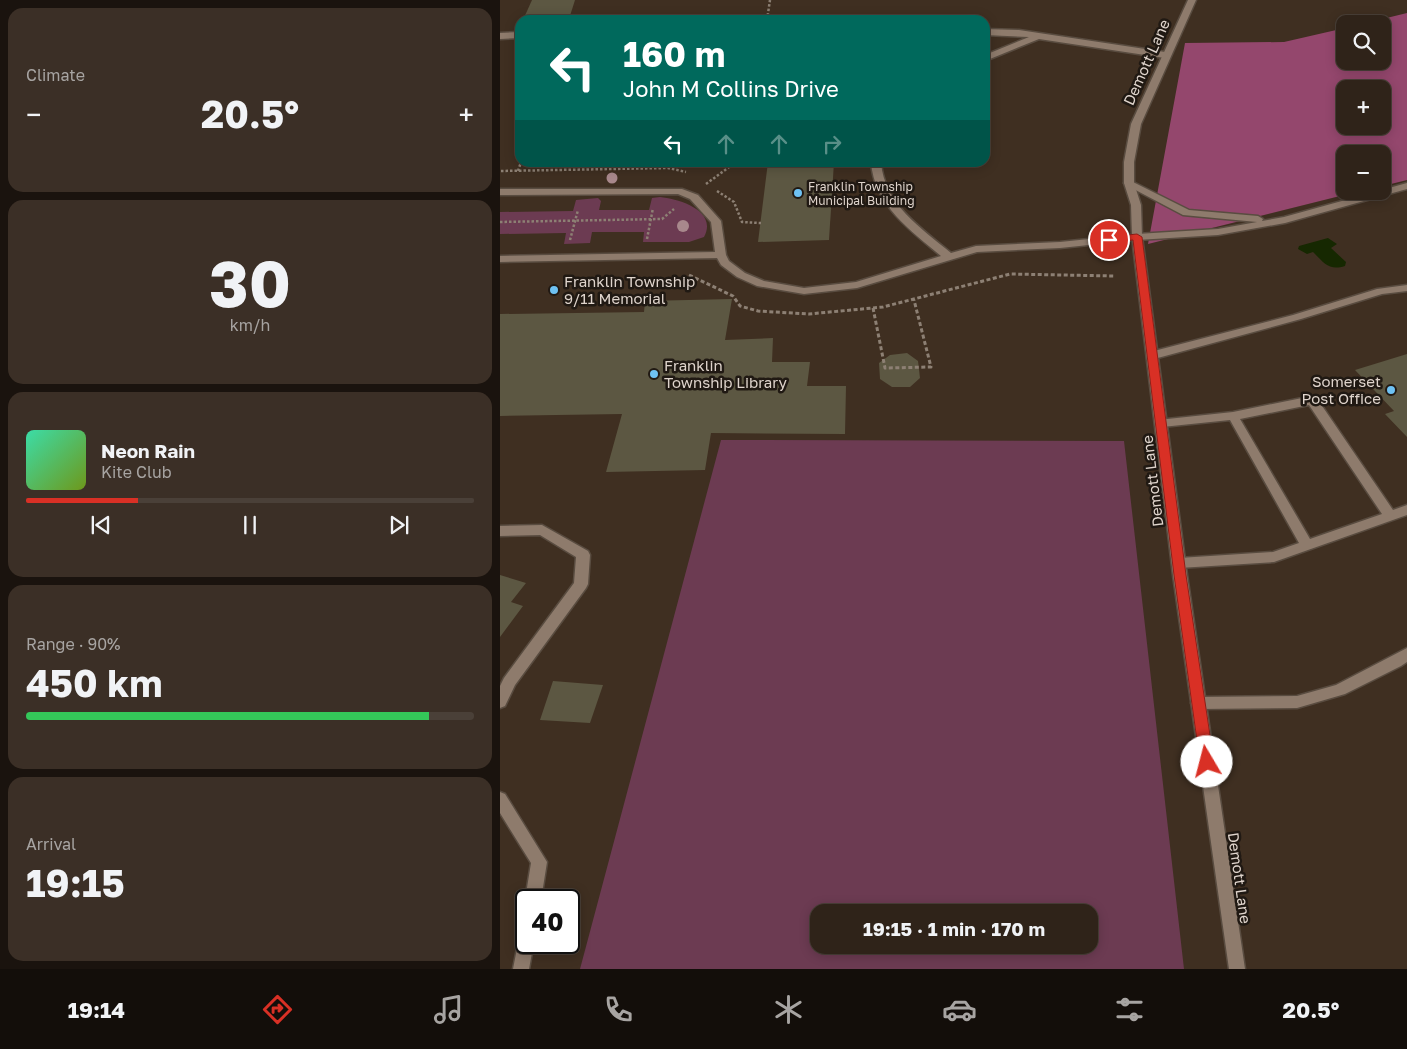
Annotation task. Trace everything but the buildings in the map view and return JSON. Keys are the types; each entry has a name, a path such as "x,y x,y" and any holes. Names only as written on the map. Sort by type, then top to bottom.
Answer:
{"street":[{"name":"Demott Lane","path":"1192,0 1136,124 1129,162 1129,183 1136,205 1137,237 1154,355 1179,563 1237,969"},
{"path":"990,32 1037,36 1166,55"},
{"path":"500,36 515,36"},
{"path":"990,56 1037,36"},
{"path":"875,167 886,199 911,225 948,256"},
{"path":"1129,183 1187,212 1249,219 1285,220"},
{"path":"500,192 679,191 691,196 716,220 721,255 725,263 741,275 761,284 804,291 857,285 976,249 1060,245 1137,237 1218,232 1285,220 1407,186"},
{"path":"500,259 721,255"},
{"path":"1154,355 1288,320 1381,291 1407,288"},
{"path":"1162,423 1233,416 1312,400 1390,516"},
{"path":"1233,416 1308,546"},
{"path":"1179,563 1274,557 1407,510"},
{"path":"500,531 542,530 583,555 581,584 508,682 500,702"},
{"path":"1198,703 1297,702 1340,690 1396,662 1407,654"},
{"path":"500,799 539,862 534,889"},
{"path":"522,969 524,954"}],"path":[{"path":"768,15 770,0"},
{"path":"518,171 519,167"},
{"path":"500,222 662,219 729,167"},
{"path":"565,258 592,169"},
{"path":"873,308 884,368 931,368 914,300"}],"shaded area":[{"path":"1407,13 1407,180 1391,184 1391,145 1336,145 1336,197 1148,244 1185,43 1284,42 1336,30 1336,70 1391,70 1391,17"},
{"path":"660,197 677,200 702,213 706,220 707,228 704,237 689,242 643,242 644,232 592,232 590,243 564,244 566,233 500,234 500,212 573,211 576,200 598,198 601,201 599,210 649,210 652,198"},
{"path":"1328,238 1337,244 1331,248 1346,262 1345,266 1331,267 1313,252 1307,254 1298,249 1299,246"},
{"path":"721,440 1124,441 1184,969 580,969"}],"place":[{"name":"Franklin Township Municipal Building","path":"798,193"},
{"name":"Franklin Township 9/11 Memorial","path":"554,290"},
{"name":"Franklin Township Library","path":"654,374"},
{"name":"Somerset Post Office","path":"1391,390"}],"route":[{"path":"1109,240 1137,237 1154,355 1180,575 1207,762"}]}
